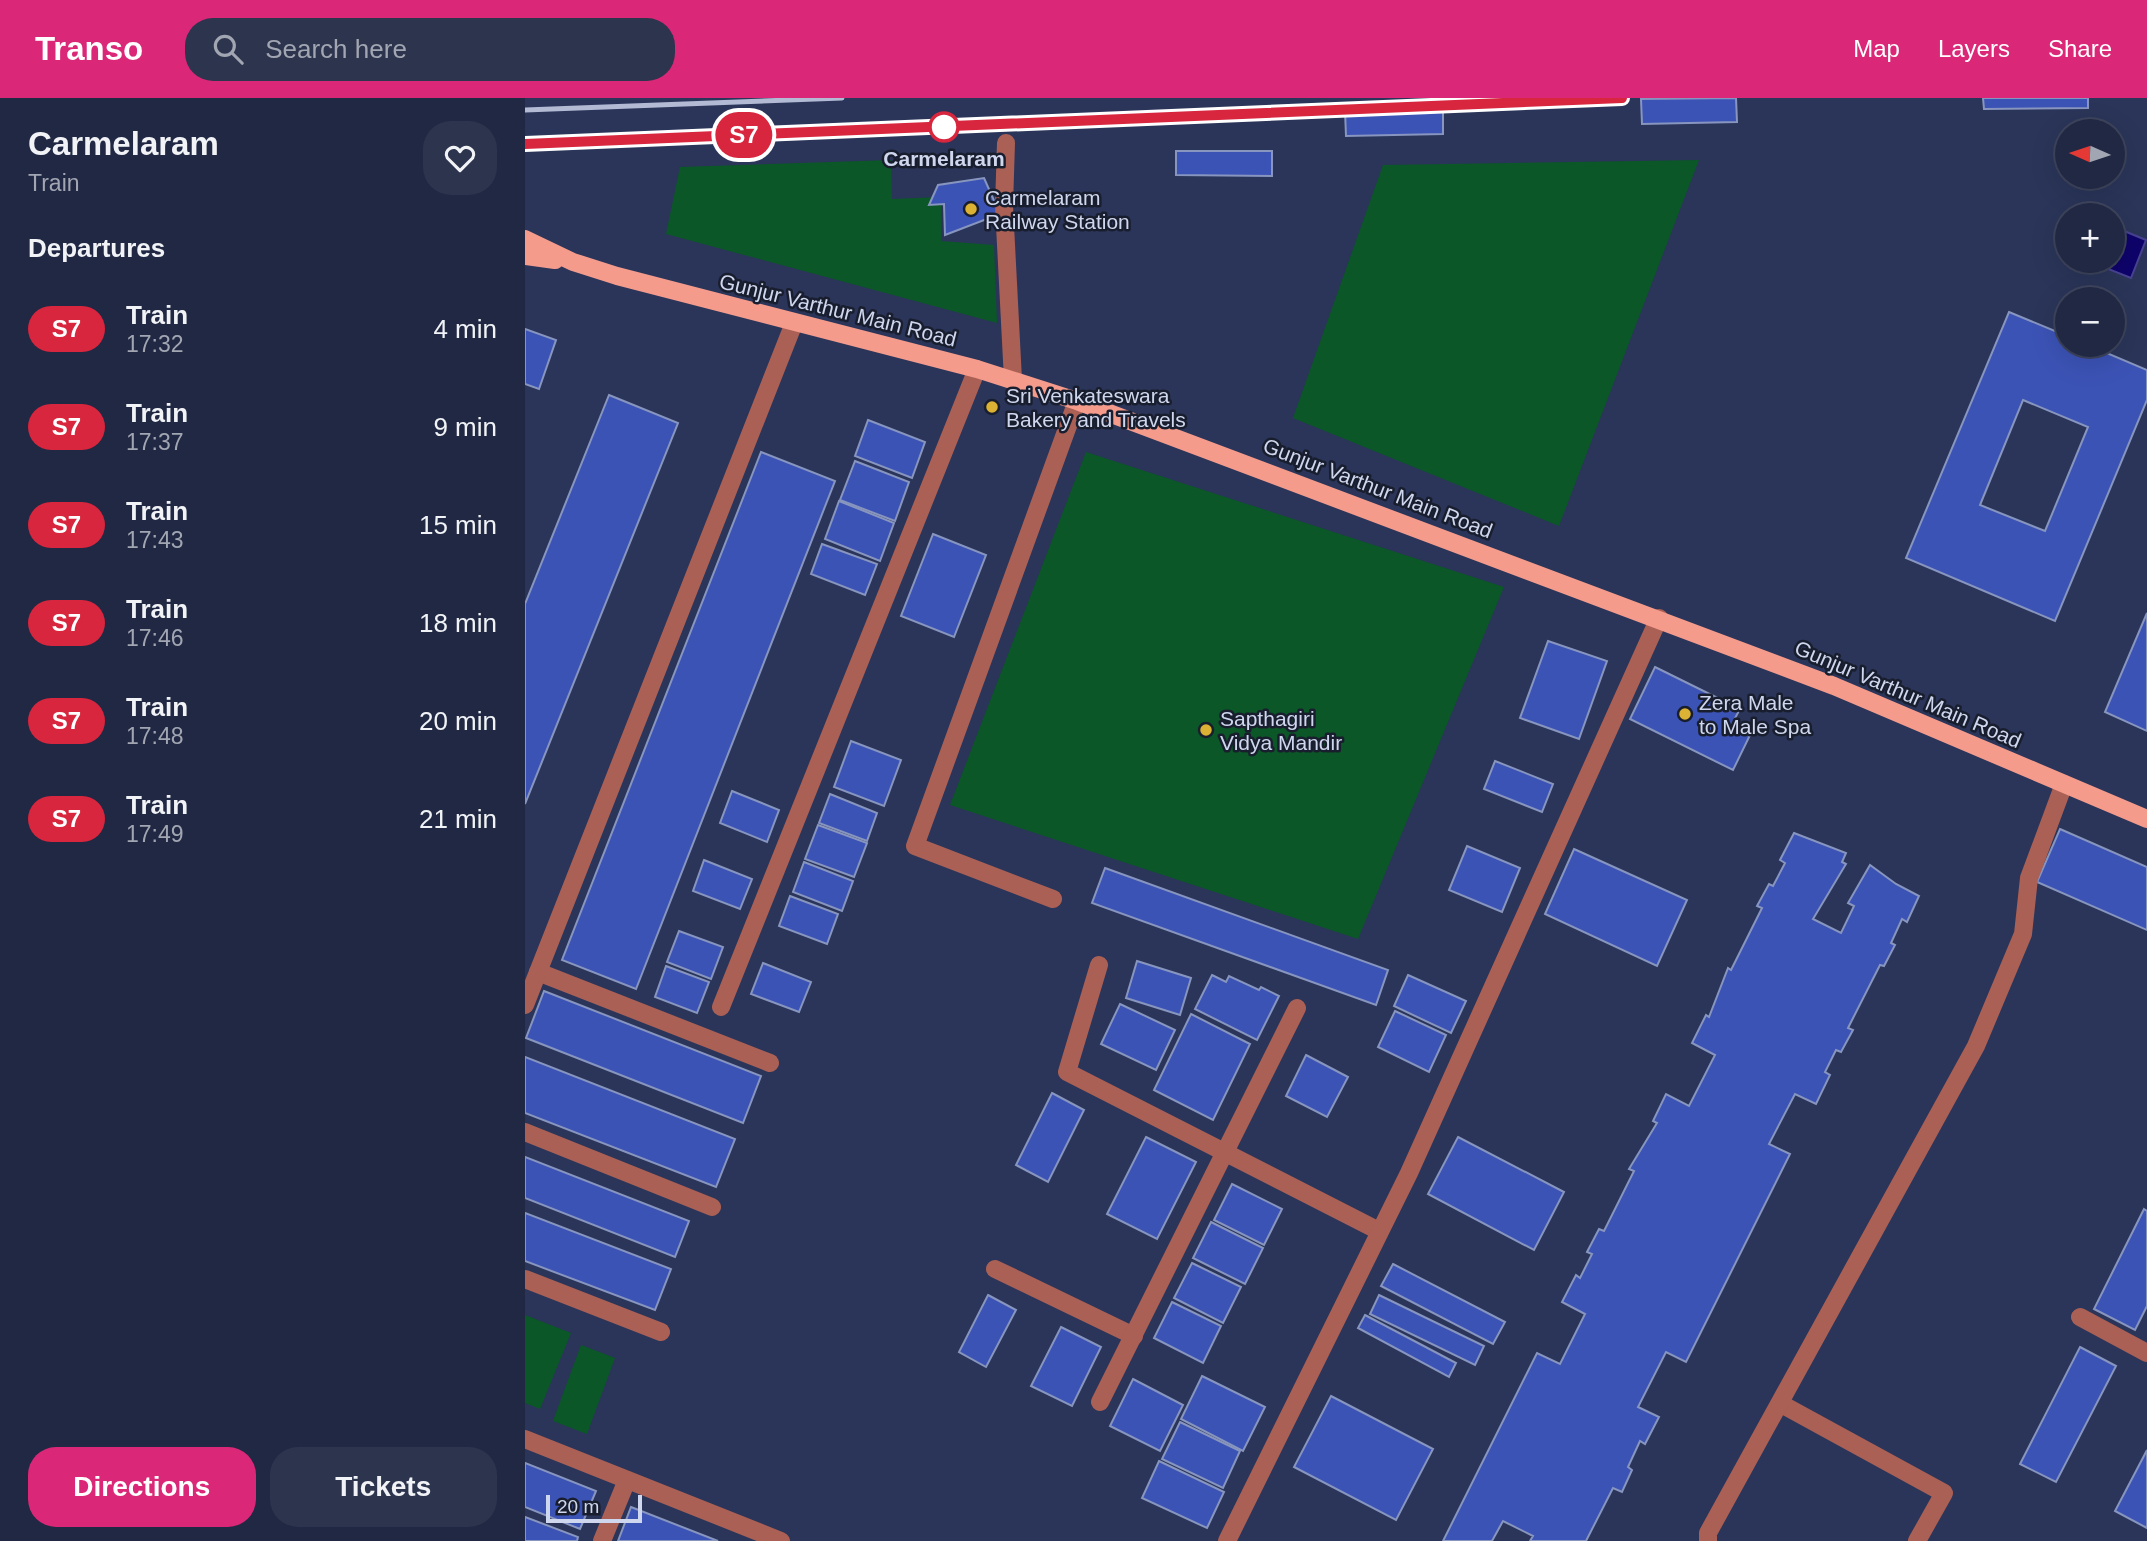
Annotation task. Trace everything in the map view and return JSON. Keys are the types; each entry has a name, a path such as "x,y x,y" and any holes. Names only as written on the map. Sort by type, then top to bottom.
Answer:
{"main road":[{"name":"Gunjur Varthur Main Road","path":"525,239 573,262"},
{"name":"Gunjur Varthur Main Road","path":"525,256 573,262 794,323 977,369 1077,401 1834,686 2147,819"}],"street":[{"path":"1006,143 1004,206 1013,380"},
{"path":"525,1005 794,323"},
{"path":"721,1007 977,369"},
{"path":"1053,899 915,846 1077,401"},
{"path":"1227,1541 1409,1173 1659,618"},
{"path":"1708,1541 1708,1533 1976,1046 2023,934 2029,878 2063,784"},
{"path":"1099,965 1067,1072 1379,1231"},
{"path":"538,972 771,1063"},
{"path":"1100,1402 1297,1008"},
{"path":"525,1132 712,1208"},
{"path":"995,1269 1134,1336"},
{"path":"525,1279 661,1332"},
{"path":"2080,1317 2147,1353"},
{"path":"1781,1404 1944,1493 1916,1541"},
{"path":"525,1439 781,1541"},
{"path":"602,1541 627,1480"}],"green space":[{"path":"891,160 892,199 941,197 941,241 994,245 997,323 666,234 680,167"},
{"path":"1699,160 1559,526 1293,418 1383,165"},
{"name":"Sapthagiri Vidya Mandir","path":"1086,452 1504,587 1358,939 950,805"},
{"path":"525,1315 571,1333 540,1409 525,1403"},
{"path":"581,1345 615,1358 587,1434 553,1421"}],"shaded area":[{"path":"2125,231 2146,240 2131,278 2118,273 2125,273"}],"building":[{"path":"1736,98 1737,122 1642,124 1641,99"},
{"path":"1983,98 2088,98 2088,108 1984,109"},
{"path":"1443,109 1443,134 1346,136 1345,111"},
{"path":"1176,151 1272,151 1272,176 1176,175"},
{"name":"Carmelaram Railway Station","path":"984,178 1000,214 945,235 944,204 929,205 938,185"},
{"path":"2009,312 2055,331 2055,357 2116,357 2147,370 2147,400 2055,621 1906,558","holes":["2023,400 2088,427 2045,531 1980,505"]},
{"path":"525,329 556,340 539,389 525,384"},
{"path":"609,395 678,423 525,804 525,604"},
{"path":"868,420 925,442 912,478 855,456"},
{"path":"761,452 835,481 636,989 562,960"},
{"path":"855,461 909,482 895,521 840,500"},
{"path":"839,501 894,523 880,561 825,539"},
{"path":"933,534 986,555 954,637 901,616"},
{"path":"822,544 877,564 865,595 811,574"},
{"path":"2147,613 2147,731 2105,712"},
{"path":"1548,641 1607,661 1579,739 1520,718"},
{"name":"Zera Male to Male Spa","path":"1655,667 1740,709 1734,720 1753,729 1733,770 1630,719"},
{"path":"851,741 901,760 884,806 834,787"},
{"path":"1495,761 1553,784 1542,812 1484,789"},
{"path":"732,791 779,810 767,842 720,823"},
{"path":"830,794 877,813 867,841 819,823"},
{"path":"818,825 867,843 854,877 805,859"},
{"path":"2060,829 2147,867 2147,930 2037,882"},
{"path":"1794,833 1846,853 1842,862 1846,864 1813,919 1841,933 1854,906 1848,903 1870,865 1896,884 1919,896 1907,922 1902,919 1891,943 1895,945 1884,966 1880,965 1848,1028 1853,1030 1841,1052 1836,1050 1825,1072 1830,1075 1816,1104 1795,1094 1769,1144 1790,1154 1686,1362 1666,1352 1638,1407 1659,1417 1645,1444 1640,1441 1628,1467 1632,1470 1622,1492 1613,1488 1586,1541 1530,1541 1533,1536 1503,1521 1492,1541 1443,1541 1537,1353 1560,1364 1585,1314 1562,1302 1576,1275 1580,1278 1592,1254 1587,1252 1599,1229 1604,1231 1634,1171 1629,1169 1657,1123 1653,1121 1666,1094 1689,1106 1715,1055 1692,1043 1706,1015 1709,1017 1728,968 1731,970 1762,908 1757,906 1769,884 1773,886 1785,863 1780,860"},
{"path":"1467,846 1520,868 1502,912 1449,890"},
{"path":"1574,849 1687,900 1657,966 1545,914"},
{"path":"704,860 752,879 740,909 693,891"},
{"path":"804,862 853,881 842,911 793,892"},
{"path":"1105,868 1388,970 1376,1005 1092,903"},
{"path":"790,896 838,914 827,944 779,926"},
{"path":"679,931 723,947 711,979 667,962"},
{"path":"1137,961 1191,978 1180,1015 1126,998"},
{"path":"763,963 811,982 799,1012 751,994"},
{"path":"666,966 709,982 697,1013 655,997"},
{"path":"1212,975 1226,982 1229,976 1279,996 1257,1040 1195,1009"},
{"path":"1408,975 1466,1001 1451,1033 1394,1006"},
{"path":"544,991 761,1076 743,1123 526,1038"},
{"path":"1120,1004 1175,1030 1156,1070 1101,1044"},
{"path":"1395,1011 1446,1035 1429,1072 1378,1047"},
{"path":"1191,1014 1250,1044 1213,1120 1154,1090"},
{"path":"1306,1055 1348,1077 1327,1117 1286,1096"},
{"path":"525,1057 735,1139 716,1187 525,1113"},
{"path":"1052,1093 1084,1110 1048,1182 1016,1165"},
{"path":"1146,1137 1196,1162 1157,1239 1107,1214"},
{"path":"1458,1137 1564,1192 1534,1250 1428,1194"},
{"path":"525,1157 689,1221 675,1257 525,1198"},
{"path":"1232,1184 1282,1209 1264,1245 1214,1220"},
{"path":"2144,1209 2147,1211 2147,1306 2135,1330 2094,1309"},
{"path":"525,1213 671,1269 655,1310 525,1261"},
{"path":"1211,1222 1263,1248 1245,1284 1193,1258"},
{"path":"1192,1263 1241,1287 1223,1323 1174,1298"},
{"path":"1393,1264 1505,1322 1493,1344 1381,1286"},
{"path":"988,1295 1016,1310 986,1367 959,1352"},
{"path":"1379,1295 1484,1346 1475,1365 1370,1314"},
{"path":"1172,1302 1221,1326 1203,1363 1154,1338"},
{"path":"1365,1315 1456,1363 1449,1377 1358,1328"},
{"path":"1061,1327 1101,1347 1072,1406 1031,1386"},
{"path":"2080,1347 2116,1366 2056,1482 2020,1464"},
{"path":"1202,1376 1265,1407 1243,1451 1181,1419"},
{"path":"1133,1379 1183,1405 1160,1451 1110,1426"},
{"path":"1331,1396 1433,1449 1396,1520 1294,1467"},
{"path":"1180,1422 1240,1451 1223,1488 1162,1459"},
{"path":"2147,1450 2147,1528 2115,1511"},
{"path":"1159,1461 1224,1492 1207,1528 1142,1498"},
{"path":"525,1463 596,1491 580,1529 525,1507"},
{"path":"631,1507 718,1541 618,1541"},
{"path":"525,1517 578,1537 577,1541 525,1541"}],"railway":[{"path":"525,110 842,98"},
{"path":"525,144 1622,98"}],"train":[{"name":"S7","path":"525,144 1622,98"}],"place":[{"name":"Carmelaram","path":"944,127"},
{"name":"Carmelaram Railway Station","path":"971,209"},
{"name":"Sri Venkateswara Bakery and Travels","path":"992,407"},
{"name":"Zera Male to Male Spa","path":"1685,714"},
{"name":"Sapthagiri Vidya Mandir","path":"1206,730"}]}
